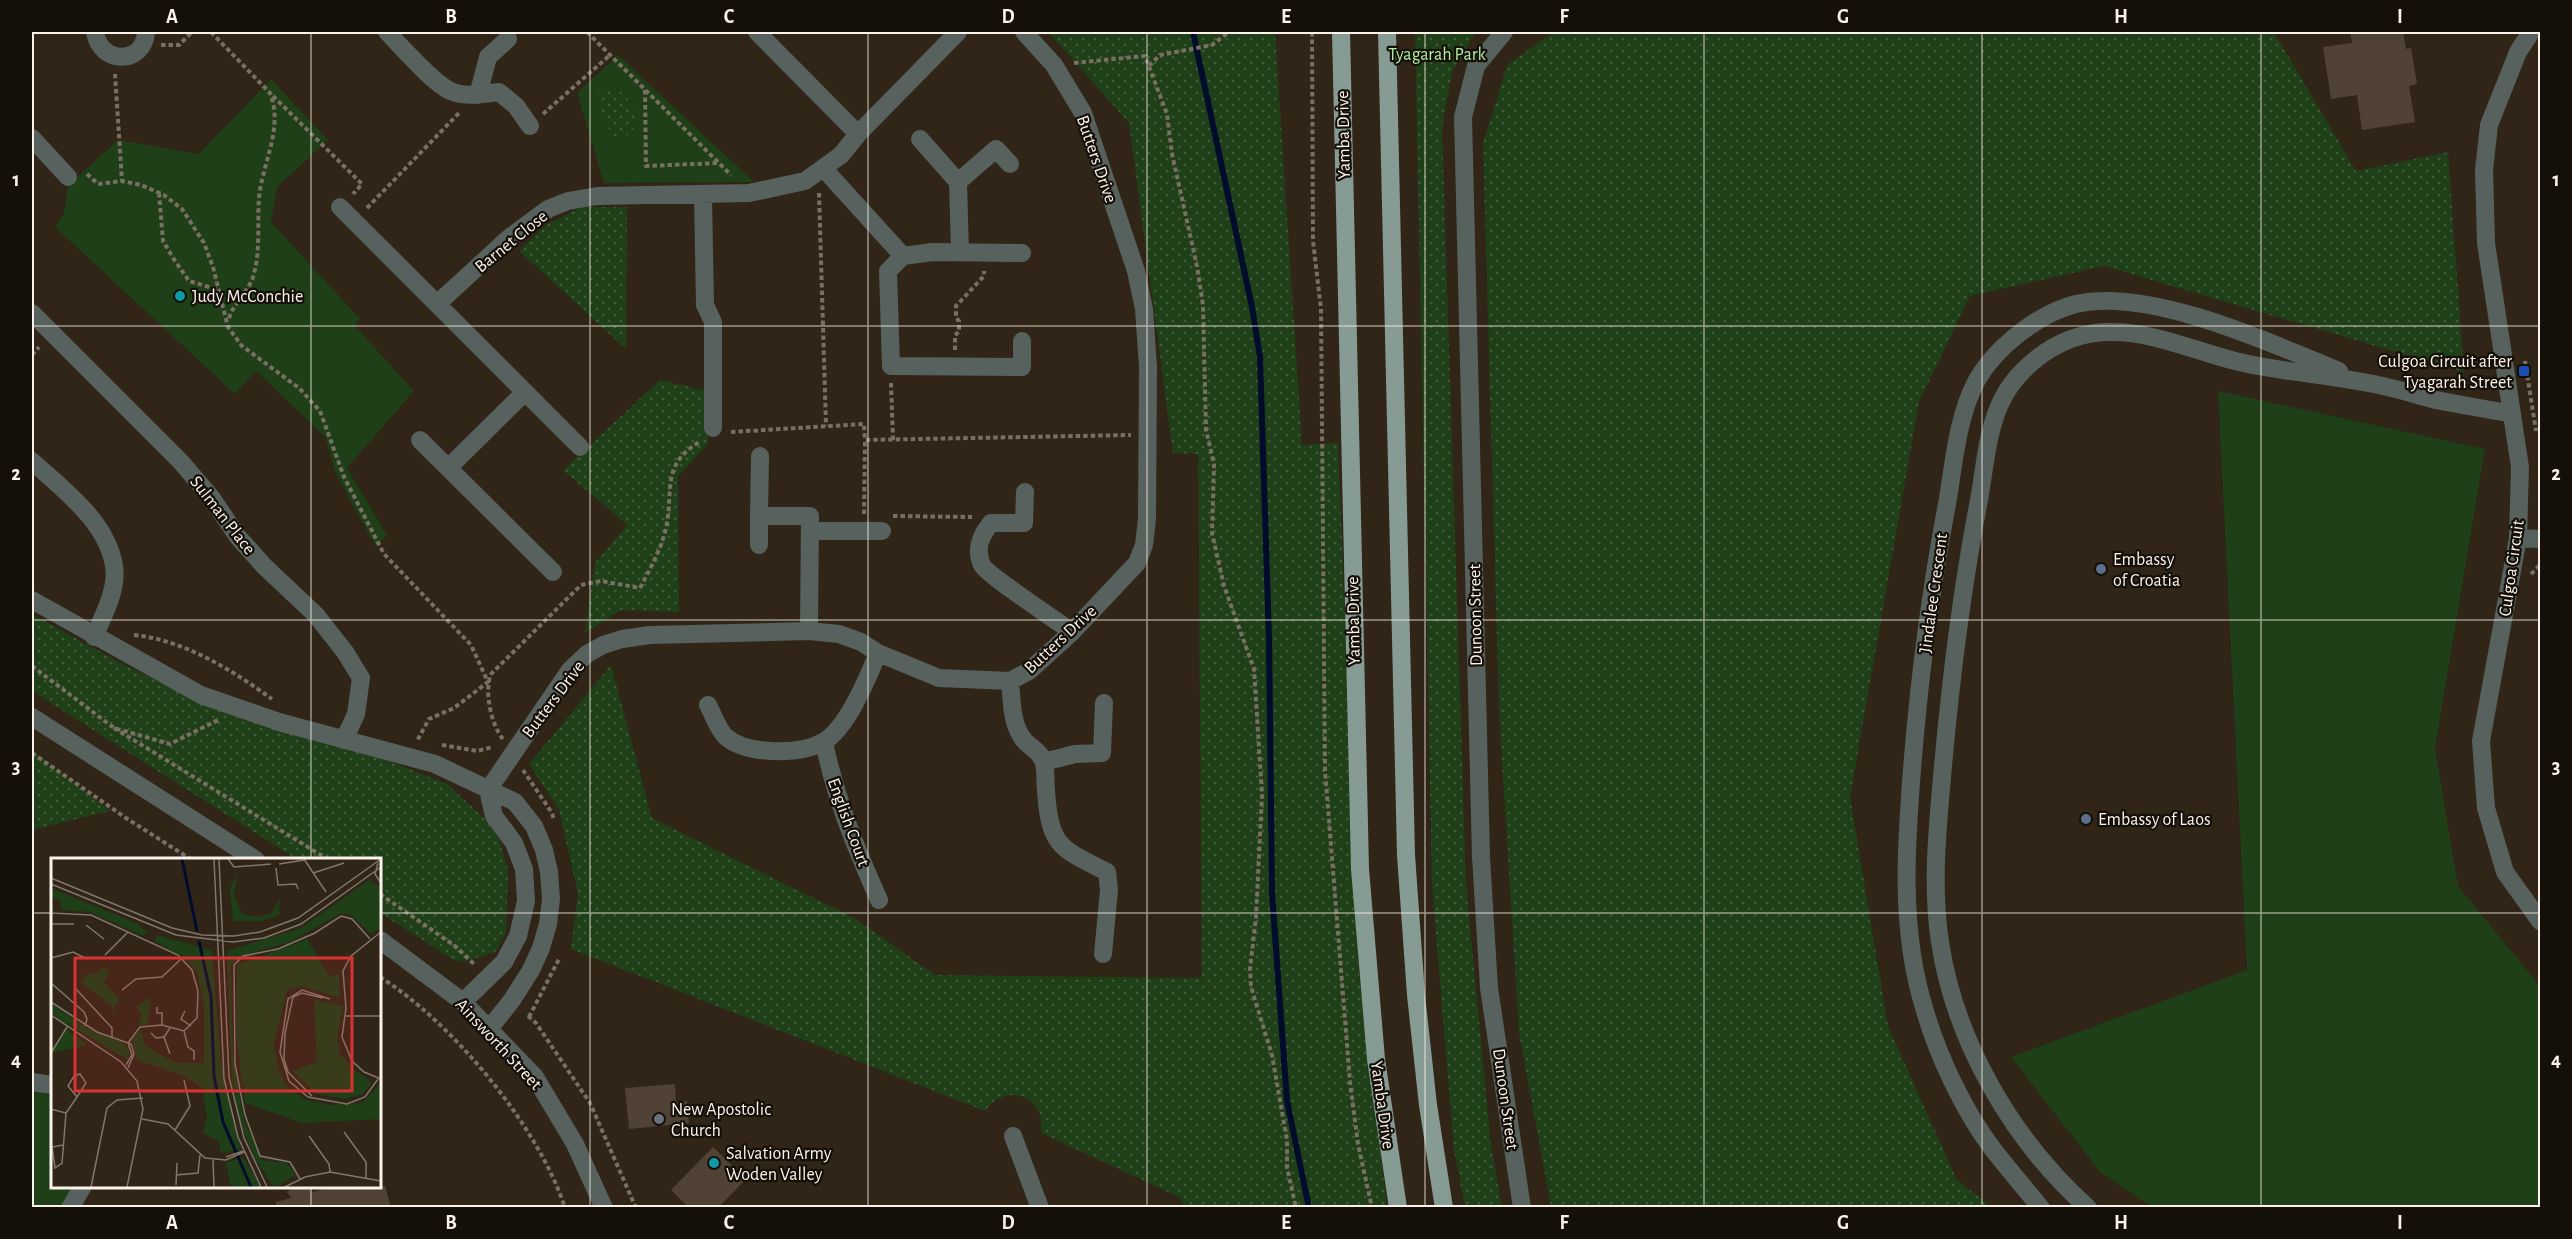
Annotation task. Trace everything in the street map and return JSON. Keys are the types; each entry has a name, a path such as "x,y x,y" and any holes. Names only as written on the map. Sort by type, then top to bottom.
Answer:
{"main road":[{"name":"Yamba Drive","path":"1341,32 1360,869 1376,1059 1398,1208"},
{"path":"1387,32 1406,855 1416,995 1428,1105 1444,1208"}],"street":[{"path":"95,32 100,46 114,56 122,57 137,51 142,45 146,32"},
{"path":"387,32 432,77 451,92 471,94 499,92 516,106 530,126"},
{"path":"757,32 858,134"},
{"name":"Barnet Close","path":"437,304 509,238 548,209 568,201 597,196 749,193 805,181 841,155 858,134 958,32"},
{"name":"Butters Drive","path":"488,790 570,670 587,654 603,645 650,635 809,631 839,634 939,678 1010,681 1029,671 1072,632 1137,563 1144,545 1147,519 1148,367 1145,320 1136,271 1083,113 1054,65 1024,32"},
{"name":"Dunoon Street","path":"1504,32 1476,66 1463,117 1481,857 1489,988 1522,1208"},
{"name":"Culgoa Circuit","path":"2531,32 2518,52 2489,125 2484,170 2486,243 2520,467 2518,538 2481,741 2486,808 2505,872 2541,921"},
{"path":"471,94 488,57 508,39"},
{"path":"32,138 68,177"},
{"path":"920,139 958,182 960,252"},
{"path":"958,182 996,149 1010,164"},
{"path":"821,170 903,256"},
{"path":"703,195 705,305 713,322 713,429"},
{"path":"340,207 580,447"},
{"path":"1022,253 932,252 903,256 888,271 891,366 1022,367 1022,341"},
{"name":"Jindalee Crescent","path":"2041,1208 1990,1146 1950,1078 1924,1010 1911,944 1905,876 1918,696 1941,535 1967,406 1977,380 2001,349 2036,321 2075,304 2109,301 2141,303 2246,333 2369,383"},
{"name":"Sulman Place","path":"32,314 181,462 211,497 238,537 264,566 316,615 345,652 361,678 356,714 344,740"},
{"name":"Jindalee Crescent","path":"2088,1208 2063,1185 2018,1131 1980,1067 1954,1000 1940,942 1936,877 1937,829 1949,700 1971,539 1994,420 2004,395 2026,367 2052,348 2082,335 2110,332 2139,334 2238,362 2369,383 2512,414"},
{"path":"448,468 525,392"},
{"path":"420,440 552,572"},
{"path":"759,544 760,456"},
{"path":"32,460 85,512 102,534 114,566 111,595 94,637"},
{"path":"1025,492 1024,523 991,523 981,534 978,550 983,568 1072,632"},
{"path":"759,516 810,516 809,631"},
{"path":"811,531 873,531"},
{"path":"2518,538 2541,539"},
{"path":"32,600 94,637 201,695 344,740 435,764 515,802 534,826 549,872 551,899 548,924 531,970 512,1000 489,1029"},
{"path":"708,705 726,737 755,750 789,751 824,742 841,725 865,686 878,653"},
{"path":"1010,681 1013,718 1023,739 1037,750 1044,762 1052,830 1063,848 1077,858 1107,872 1109,891 1103,954"},
{"path":"1044,762 1075,754 1102,753 1104,703"},
{"path":"32,717 253,858"},
{"name":"English Court","path":"824,742 833,787 848,829 879,900"},
{"path":"463,1002 504,962 518,936 526,901 524,869 514,843 494,816 488,790"},
{"name":"Ainsworth Street","path":"381,941 463,1002 535,1077 575,1144 604,1208"},
{"path":"32,1082 51,1085"},
{"path":"1013,1136 1040,1208"},
{"path":"70,1208 82,1188"}],"path":[{"path":"179,45 192,32"},
{"path":"211,32 362,184 340,207"},
{"path":"587,32 749,193"},
{"path":"1149,66 1160,55 1212,45 1229,32"},
{"path":"1311,32 1313,241 1322,309 1325,771 1350,1082 1358,1144 1372,1208"},
{"path":"530,126 610,55"},
{"path":"114,56 122,181"},
{"path":"1054,65 1145,56 1167,114 1172,154 1197,266 1203,305 1206,429 1214,464 1212,533 1224,586 1254,669 1262,795 1256,917 1250,969 1251,987 1272,1055 1287,1140 1287,1167 1296,1208"},
{"path":"645,90 646,166 719,163"},
{"path":"228,327 229,316 254,274 259,195 273,137 275,105 270,93"},
{"path":"354,221 468,103 471,94"},
{"path":"821,170 826,426"},
{"path":"98,184 122,181 141,185 159,193 182,209 193,224 210,259 228,327 242,346 299,388 320,411 344,477 384,554 471,645 488,682 454,708 429,719 417,741"},
{"path":"159,193 163,241 175,261 189,280 219,290"},
{"path":"954,367 955,335 959,332 956,306 984,276 984,252"},
{"path":"891,366 893,440"},
{"path":"800,427 864,424 873,531"},
{"path":"865,440 1148,434"},
{"path":"873,531 888,516 971,517 981,534"},
{"path":"2529,578 2535,568 2541,565"},
{"path":"130,634 158,637 199,655 243,678 279,704"},
{"path":"32,666 114,728 326,858"},
{"path":"114,728 170,744 241,709"},
{"path":"437,744 477,751 492,749 499,734"},
{"path":"407,738 427,742"},
{"path":"32,753 189,858"},
{"path":"381,895 455,946"},
{"path":"381,978 401,990 454,1041 511,1104 555,1178 565,1208"},
{"path":"529,1017 590,1103 636,1208"}],"green space":[{"path":"1048,32 1275,32 1302,445 1338,443 1359,974 1387,1207 1183,1207 1181,1198 1041,1133 1038,1110 1024,1097 1014,1095 1004,1097 994,1102 985,1111 571,949 578,894 559,810 529,764 611,665 652,818 856,919 935,975 1202,978 1198,454 1173,453 1129,123"},
{"name":"Tyagarah Park","path":"1415,32 1476,32 1452,72 1442,128 1466,884 1491,1146 1502,1207 1465,1207 1454,1150 1432,886"},
{"path":"1554,32 2274,32 2356,171 2448,152 2464,372 2104,266 1970,296 1919,402 1850,797 1888,1026 1957,1180 1992,1207 1551,1207 1519,1033 1499,711 1483,143 1507,65"},
{"path":"618,55 754,182 604,183 577,93"},
{"path":"271,79 328,140 277,187 271,222 360,319 355,326 414,391 347,468 387,535 376,547 336,474 325,437 256,371 235,394 55,227 64,214 68,186 118,140 199,154"},
{"path":"610,86 625,95 638,120 630,135 614,136 604,122 597,91"},
{"path":"582,207 627,207 626,349 519,251 546,225"},
{"path":"660,380 708,391 708,444 678,476 679,612 621,610 585,633 595,563 627,525 563,470"},
{"path":"2218,391 2485,449 2435,748 2458,886 2540,986 2540,1207 2152,1207 2100,1172 2011,1057 2247,970"},
{"path":"32,614 126,666 237,717 374,755 447,784 496,829 508,870 506,933 495,952 463,962 452,959 381,914 381,858 294,858 32,691"},
{"path":"32,750 110,811 32,830"},
{"path":"32,1092 41,1092 51,1096 51,1188 73,1188 61,1207 32,1207"}],"building":[{"path":"2350,32 2403,32 2406,49 2411,48 2417,84 2409,86 2415,122 2362,130 2357,95 2331,99 2323,47 2352,43"},
{"path":"675,1084 676,1102 687,1101 689,1123 629,1129 625,1088"},
{"name":"Salvation Army Woden Valley","path":"713,1147 746,1179 718,1208 689,1208 671,1190"},
{"path":"385,1186 391,1208 276,1208 276,1202 291,1198 287,1192 293,1188 310,1188 313,1192 328,1188 381,1188"}],"waterway":[{"path":"1193,32 1252,307 1260,357 1269,639 1272,893 1287,1101 1309,1208"}],"place":[{"name":"Judy McConchie","path":"180,296"},
{"name":"Culgoa Circuit after Tyagarah Street","path":"2524,371"},
{"name":"Embassy of Croatia","path":"2101,569"},
{"name":"Embassy of Laos","path":"2086,819"},
{"name":"New Apostolic Church","path":"659,1119"},
{"name":"Salvation Army Woden Valley","path":"714,1163"}]}
